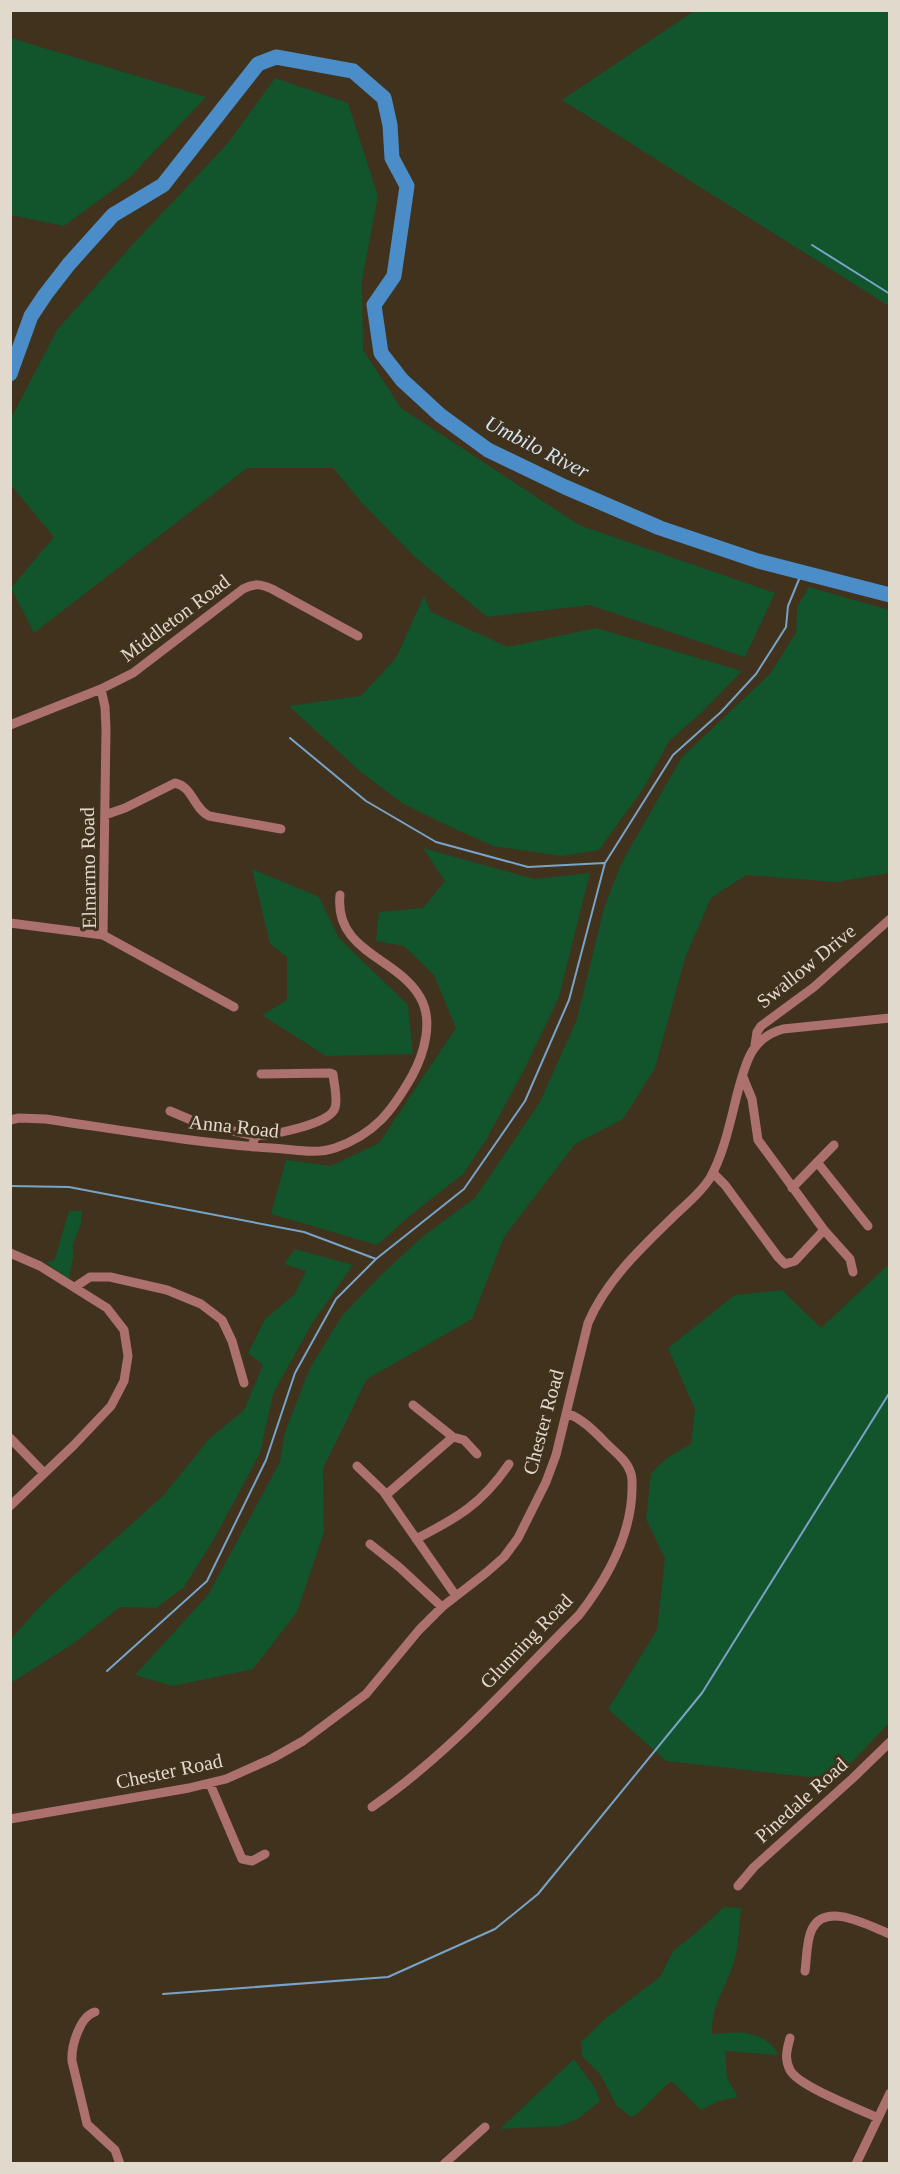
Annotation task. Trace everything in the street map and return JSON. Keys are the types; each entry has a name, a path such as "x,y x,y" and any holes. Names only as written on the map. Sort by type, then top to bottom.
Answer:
{"street":[{"name":"Middleton Road","path":"10,725 101,689 137,671 243,589 252,585 260,584 272,589 358,636"},
{"name":"Elmarmo Road","path":"101,689 106,729 103,935 234,1007"},
{"path":"105,814 125,808 175,783 187,788 198,808 209,816 281,829"},
{"name":"Anna Road","path":"10,1120 45,1119 252,1147 321,1151 335,1148 360,1137 392,1110 417,1066 426,1033 426,1013 421,998 406,979 366,951 347,930 340,914 340,895"},
{"name":"Swallow Drive","path":"755,1045 757,1032 761,1026 814,987 890,919"},
{"path":"10,922 103,935"},
{"path":"755,1045 767,1035 783,1029 890,1018"},
{"name":"Chester Road","path":"10,1819 210,1784 280,1755 354,1704 378,1681 419,1630 442,1607 498,1562 518,1538 556,1455 588,1323 596,1304 623,1268 702,1189 713,1173 755,1045"},
{"path":"170,1111 198,1123 255,1136 321,1121 331,1114 336,1105 333,1074 261,1074"},
{"path":"743,1077 753,1102 758,1140 824,1230 850,1258 853,1272"},
{"path":"252,1147 255,1136"},
{"path":"792,1188 834,1145"},
{"path":"816,1162 868,1226"},
{"path":"713,1173 725,1185 785,1264 795,1261 824,1230"},
{"path":"10,1253 75,1287 106,1308 121,1325 127,1342 128,1365 124,1381 111,1406 10,1506"},
{"path":"75,1287 90,1277 110,1276 167,1290 201,1304 222,1320 232,1341 244,1383"},
{"path":"413,1405 453,1437 464,1440 477,1454"},
{"name":"Glunning Road","path":"372,1808 443,1750 579,1615 592,1598 621,1542 629,1517 632,1480 630,1470 585,1422 567,1413"},
{"path":"386,1495 453,1437"},
{"path":"10,1438 44,1473"},
{"path":"416,1539 453,1520 482,1498 509,1464"},
{"path":"357,1466 386,1495 456,1596"},
{"path":"370,1544 442,1607"},
{"name":"Pinedale Road","path":"738,1886 754,1867 890,1742"},
{"path":"210,1784 242,1858 252,1861 265,1854"},
{"path":"805,1971 812,1930 820,1919 827,1915 841,1916 890,1934"},
{"path":"95,2012 90,2013 82,2024 72,2050 72,2061 87,2124 115,2150 120,2163"},
{"path":"790,2038 786,2053 789,2068 794,2076 811,2087 878,2118"},
{"path":"856,2163 890,2093"},
{"path":"444,2163 485,2127"}],"green space":[{"path":"694,11 889,11 889,306 562,100"},
{"path":"11,38 206,97 129,178 64,226 11,215"},
{"path":"275,78 348,103 378,196 362,280 363,350 401,408 579,525 775,593 745,657 590,605 487,617 415,557 363,504 333,468 247,468 34,633 11,588 54,537 11,485 11,418 57,330 135,242 228,143"},
{"path":"809,587 889,610 889,873 836,882 746,875 711,898 685,958 655,1068 623,1119 575,1144 504,1237 472,1319 367,1379 323,1468 324,1532 297,1612 253,1669 173,1686 135,1675 208,1595 280,1462 285,1432 310,1368 342,1316 422,1237 475,1198 540,1102 577,1019 604,908 621,864 682,757 770,674 796,633 797,607"},
{"path":"424,596 431,612 508,647 596,628 742,671 702,712 669,741 645,786 599,850 562,856 493,846 402,803 362,773 289,706 361,696 396,658"},
{"path":"423,848 534,879 590,873 559,997 525,1068 486,1140 463,1174 377,1245 271,1214 286,1160 331,1166 379,1143 456,1028 434,975 404,946 376,941 379,912 423,908 445,881"},
{"path":"252,869 319,897 339,938 408,1005 413,1054 326,1056 262,1015 287,1000 287,957 270,944"},
{"path":"69,1211 82,1211 81,1224 73,1244 69,1279 45,1262 54,1261"},
{"path":"295,1249 353,1265 311,1325 273,1394 260,1453 214,1539 184,1587 156,1608 120,1607 74,1643 11,1683 11,1639 42,1604 164,1495 209,1439 244,1410 263,1365 248,1353 265,1319 294,1295 306,1271 284,1264"},
{"path":"889,1264 889,1723 835,1780 666,1761 608,1709 657,1630 665,1558 646,1519 651,1473 667,1458 691,1444 695,1409 668,1348 735,1295 782,1290 821,1328"},
{"path":"724,1907 741,1908 739,1931 732,1968 713,2016 712,2034 741,2033 757,2036 772,2046 779,2055 725,2051 727,2078 738,2097 719,2101 701,2110 671,2081 631,2117 617,2106 600,2074 582,2056 581,2042 606,2018 660,1977 673,1951"},
{"path":"574,2059 595,2088 600,2101 578,2119 560,2126 500,2129"}],"waterway":[{"name":"Umbilo River","path":"10,374 31,316 69,264 113,215 163,185 258,64 276,57 353,71 384,98 390,125 392,158 407,186 394,276 374,305 381,353 402,380 440,415 488,450 565,487 660,528 758,561 890,595"},
{"path":"812,245 890,294"},
{"path":"107,1671 207,1581 266,1460 295,1373 336,1299 376,1259 464,1189 525,1101 569,1000 605,863 673,755 721,712 756,674 786,627 788,606 802,572"},
{"path":"290,738 366,801 436,842 528,867 604,863"},
{"path":"10,1186 69,1187 304,1232 376,1259"},
{"path":"163,1994 388,1977 495,1929 538,1894 702,1693 890,1392"}]}
